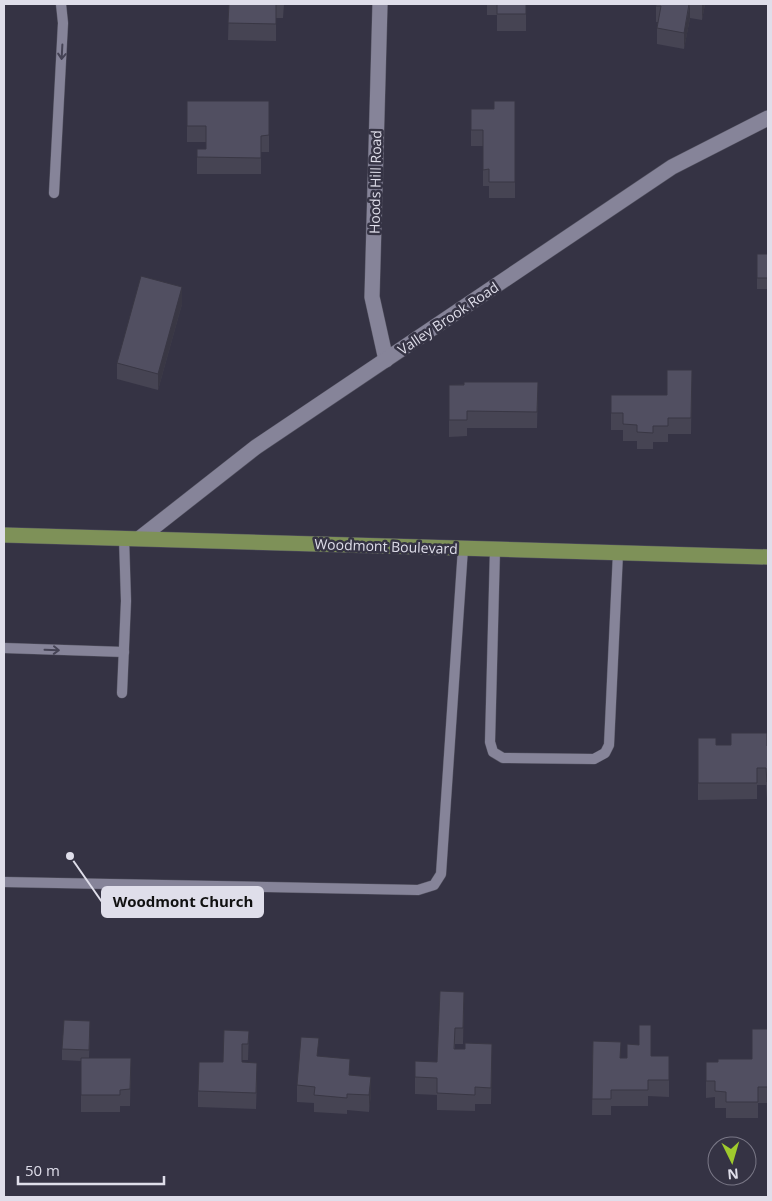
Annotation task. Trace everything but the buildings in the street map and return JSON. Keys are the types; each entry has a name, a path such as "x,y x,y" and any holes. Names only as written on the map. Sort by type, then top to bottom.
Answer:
{"main road":[{"name":"Woodmont Boulevard","path":"4,535 768,557"}],"street":[{"name":"Hoods Hill Road","path":"380,4 372,297 386,360"},
{"name":"Valley Brook Road","path":"140,538 256,447 672,167 768,118"}],"lane":[{"path":"54,193 63,23 61,4"},
{"path":"122,693 126,600 124,538"},
{"path":"4,882 418,890 434,886 441,874 464,548"},
{"path":"495,549 490,742 493,752 503,758 594,758 605,753 609,744 618,553"},
{"path":"4,648 124,652"}],"place":[{"name":"Woodmont Church","path":"70,856"}]}
